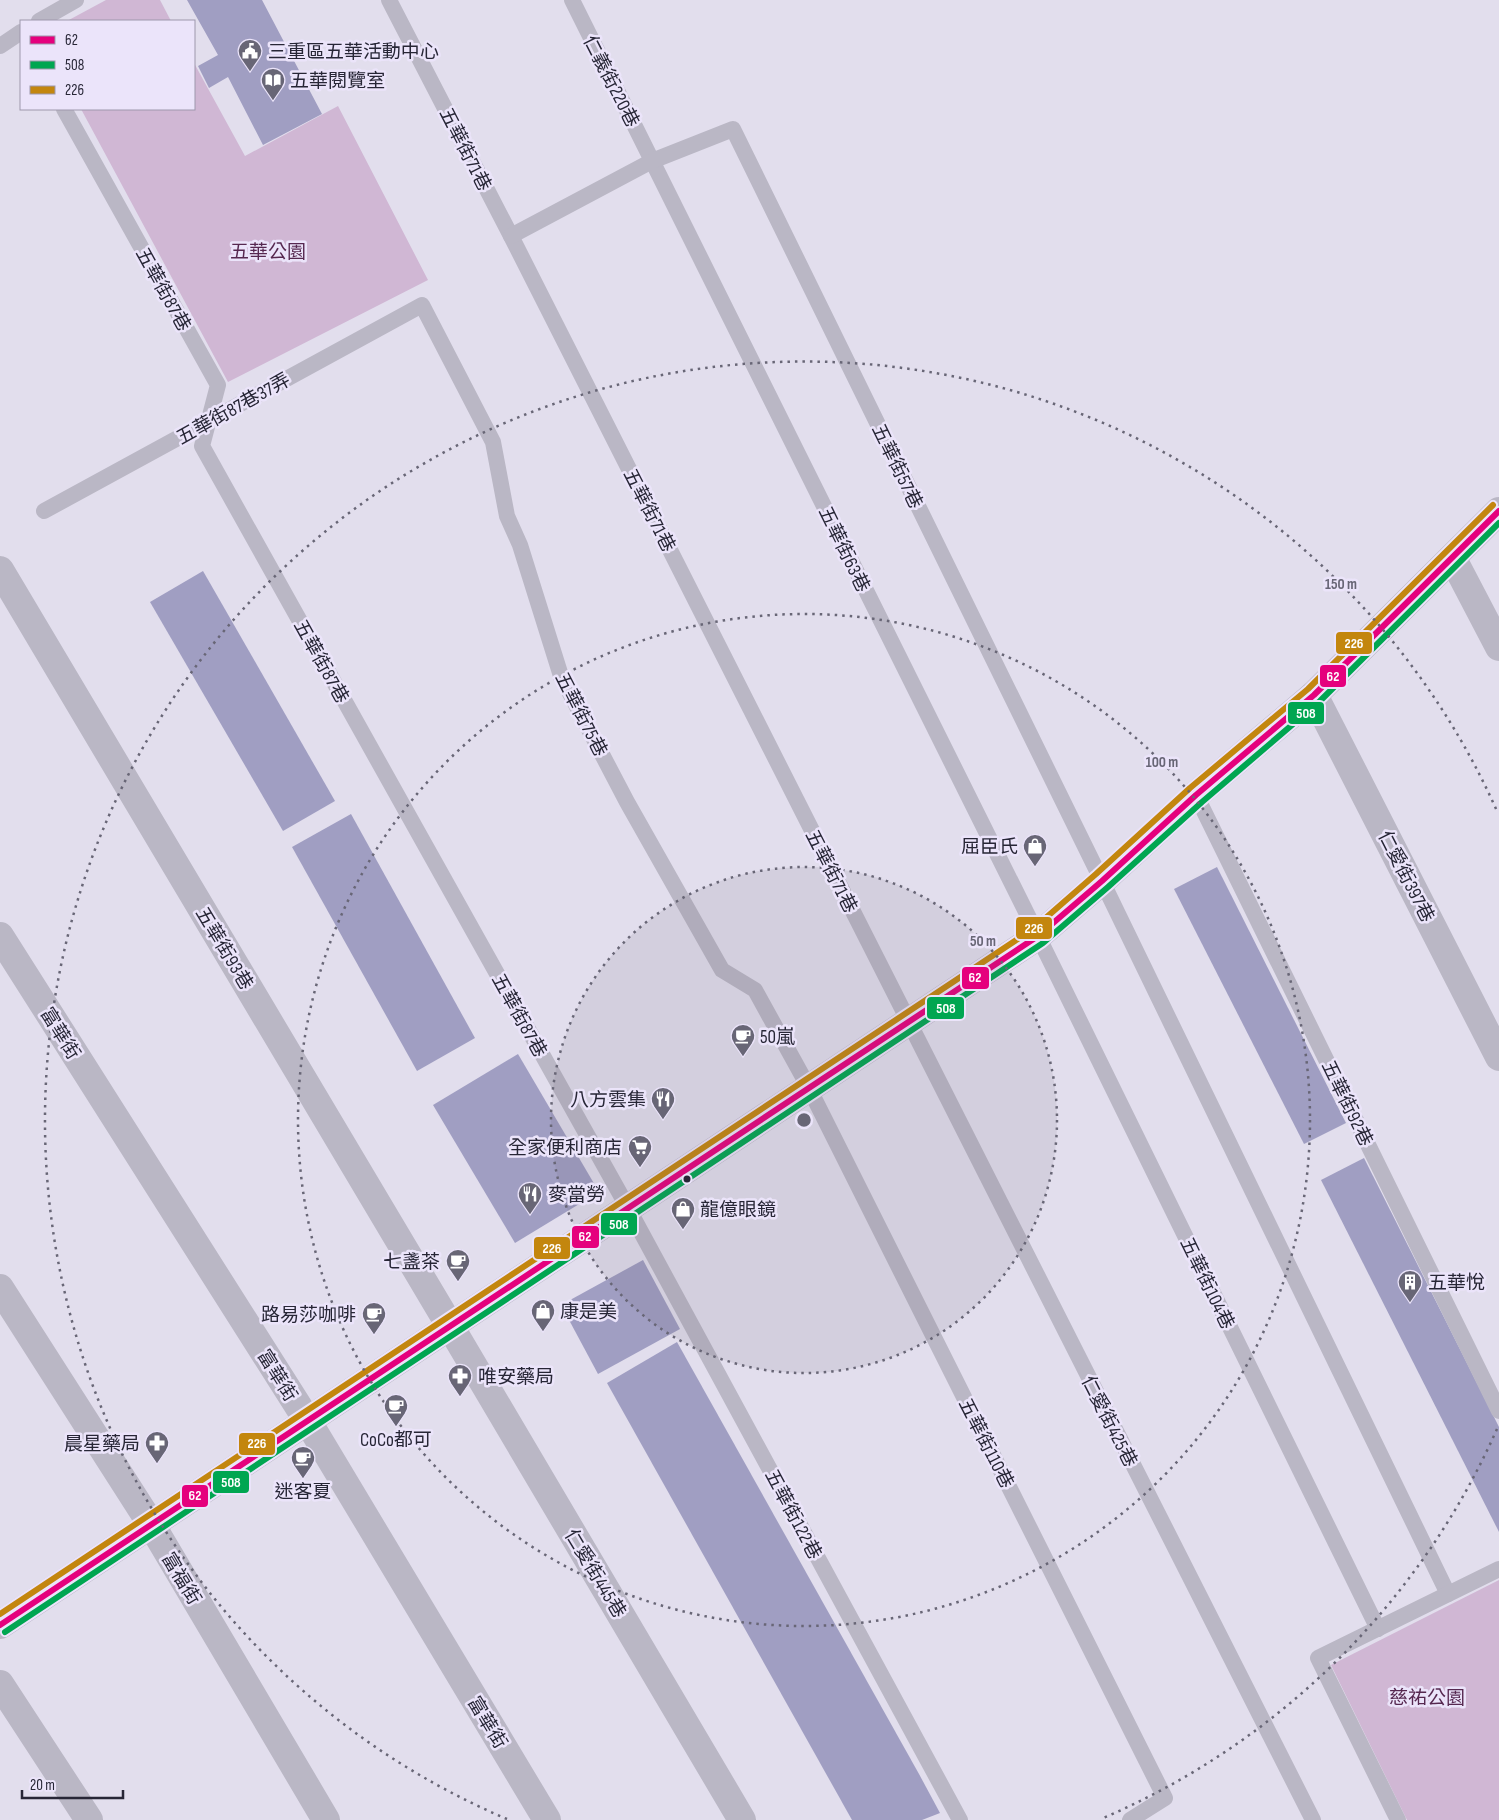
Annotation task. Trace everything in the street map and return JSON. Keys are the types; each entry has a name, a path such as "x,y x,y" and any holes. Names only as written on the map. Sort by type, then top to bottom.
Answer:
{"street":[{"path":"0,1625 1038,936 1102,881 1196,795 1314,695 1453,559 1499,511"},
{"path":"1453,559 1499,646"},
{"name":"五華街93巷","path":"0,570 450,1326"},
{"name":"仁愛街397巷","path":"1314,695 1499,1057"},
{"name":"富華街","path":"0,936 307,1420 547,1820"},
{"name":"富福街","path":"0,1288 151,1524 326,1820"},
{"name":"仁愛街445巷","path":"450,1326 742,1820"},
{"path":"0,1684 89,1820"}],"lane":[{"path":"40,20 76,0"},
{"name":"五華街71巷","path":"388,0 511,236 908,1021"},
{"name":"仁義街220巷","path":"572,0 652,162"},
{"path":"0,46 20,33"},
{"name":"五華街87巷","path":"65,110 218,385 202,446 628,1208"},
{"name":"五華街57巷","path":"652,162 732,129 1102,881"},
{"path":"511,236 652,162"},
{"name":"五華街63巷","path":"652,162 1038,936"},
{"name":"五華街87巷37弄","path":"44,510 422,304"},
{"name":"五華街75巷","path":"422,304 493,442 506,516 520,545 561,676 627,802 722,970 755,990 809,1088"},
{"name":"五華街92巷","path":"1196,795 1499,1411"},
{"path":"1102,881 1448,1594"},
{"name":"五華街104巷","path":"1038,936 1378,1629"},
{"name":"仁愛街425巷","path":"908,1021 1313,1820"},
{"name":"五華街110巷","path":"809,1088 1165,1798 1130,1820"},
{"name":"五華街122巷","path":"628,1208 960,1820"},
{"path":"1398,1820 1318,1658 1499,1569"}],"green space":[{"path":"106,0 160,0 170,20 69,20"},
{"name":"五華公園","path":"195,65 245,156 338,106 428,280 228,382 82,110 195,110"},
{"name":"慈祐公園","path":"1499,1580 1499,1820 1407,1820 1331,1665"}],"building":[{"name":"三重區五華活動中心","path":"187,0 262,0 322,114 263,145 228,77 209,88 198,66 218,55"},
{"path":"203,571 335,801 283,831 150,602"},
{"path":"351,814 475,1038 417,1071 292,847"},
{"path":"1217,867 1346,1123 1304,1144 1174,889"},
{"path":"518,1054 599,1192 515,1243 433,1105"},
{"name":"五華悅","path":"1364,1158 1499,1427 1499,1532 1321,1180"},
{"path":"643,1260 680,1329 598,1374 561,1305"},
{"path":"677,1342 940,1813 922,1820 852,1820 607,1383"}],"transit line":[{"name":"226","path":"0,1614 1033,929 1190,788 1308,689 1493,505"},
{"name":"62","path":"0,1625 1038,936 1102,881 1196,795 1314,695 1499,511"},
{"name":"508","path":"5,1632 1043,943 1202,802 1320,701 1499,523"}],"place":[{"name":"三重區五華活動中心","path":"250,72"},
{"name":"五華閱覽室","path":"273,101"},
{"name":"屈臣氏","path":"1035,867"},
{"name":"50嵐","path":"743,1057"},
{"name":"八方雲集","path":"663,1120"},
{"name":"全家便利商店","path":"640,1168"},
{"name":"麥當勞","path":"530,1215"},
{"name":"龍億眼鏡","path":"683,1230"},
{"name":"七盞茶","path":"458,1282"},
{"name":"五華悅","path":"1410,1303"},
{"name":"康是美","path":"543,1332"},
{"name":"路易莎咖啡","path":"374,1335"},
{"name":"唯安藥局","path":"460,1397"},
{"name":"CoCo都可","path":"396,1427"},
{"name":"晨星藥局","path":"157,1464"},
{"name":"迷客夏","path":"303,1479"}]}
